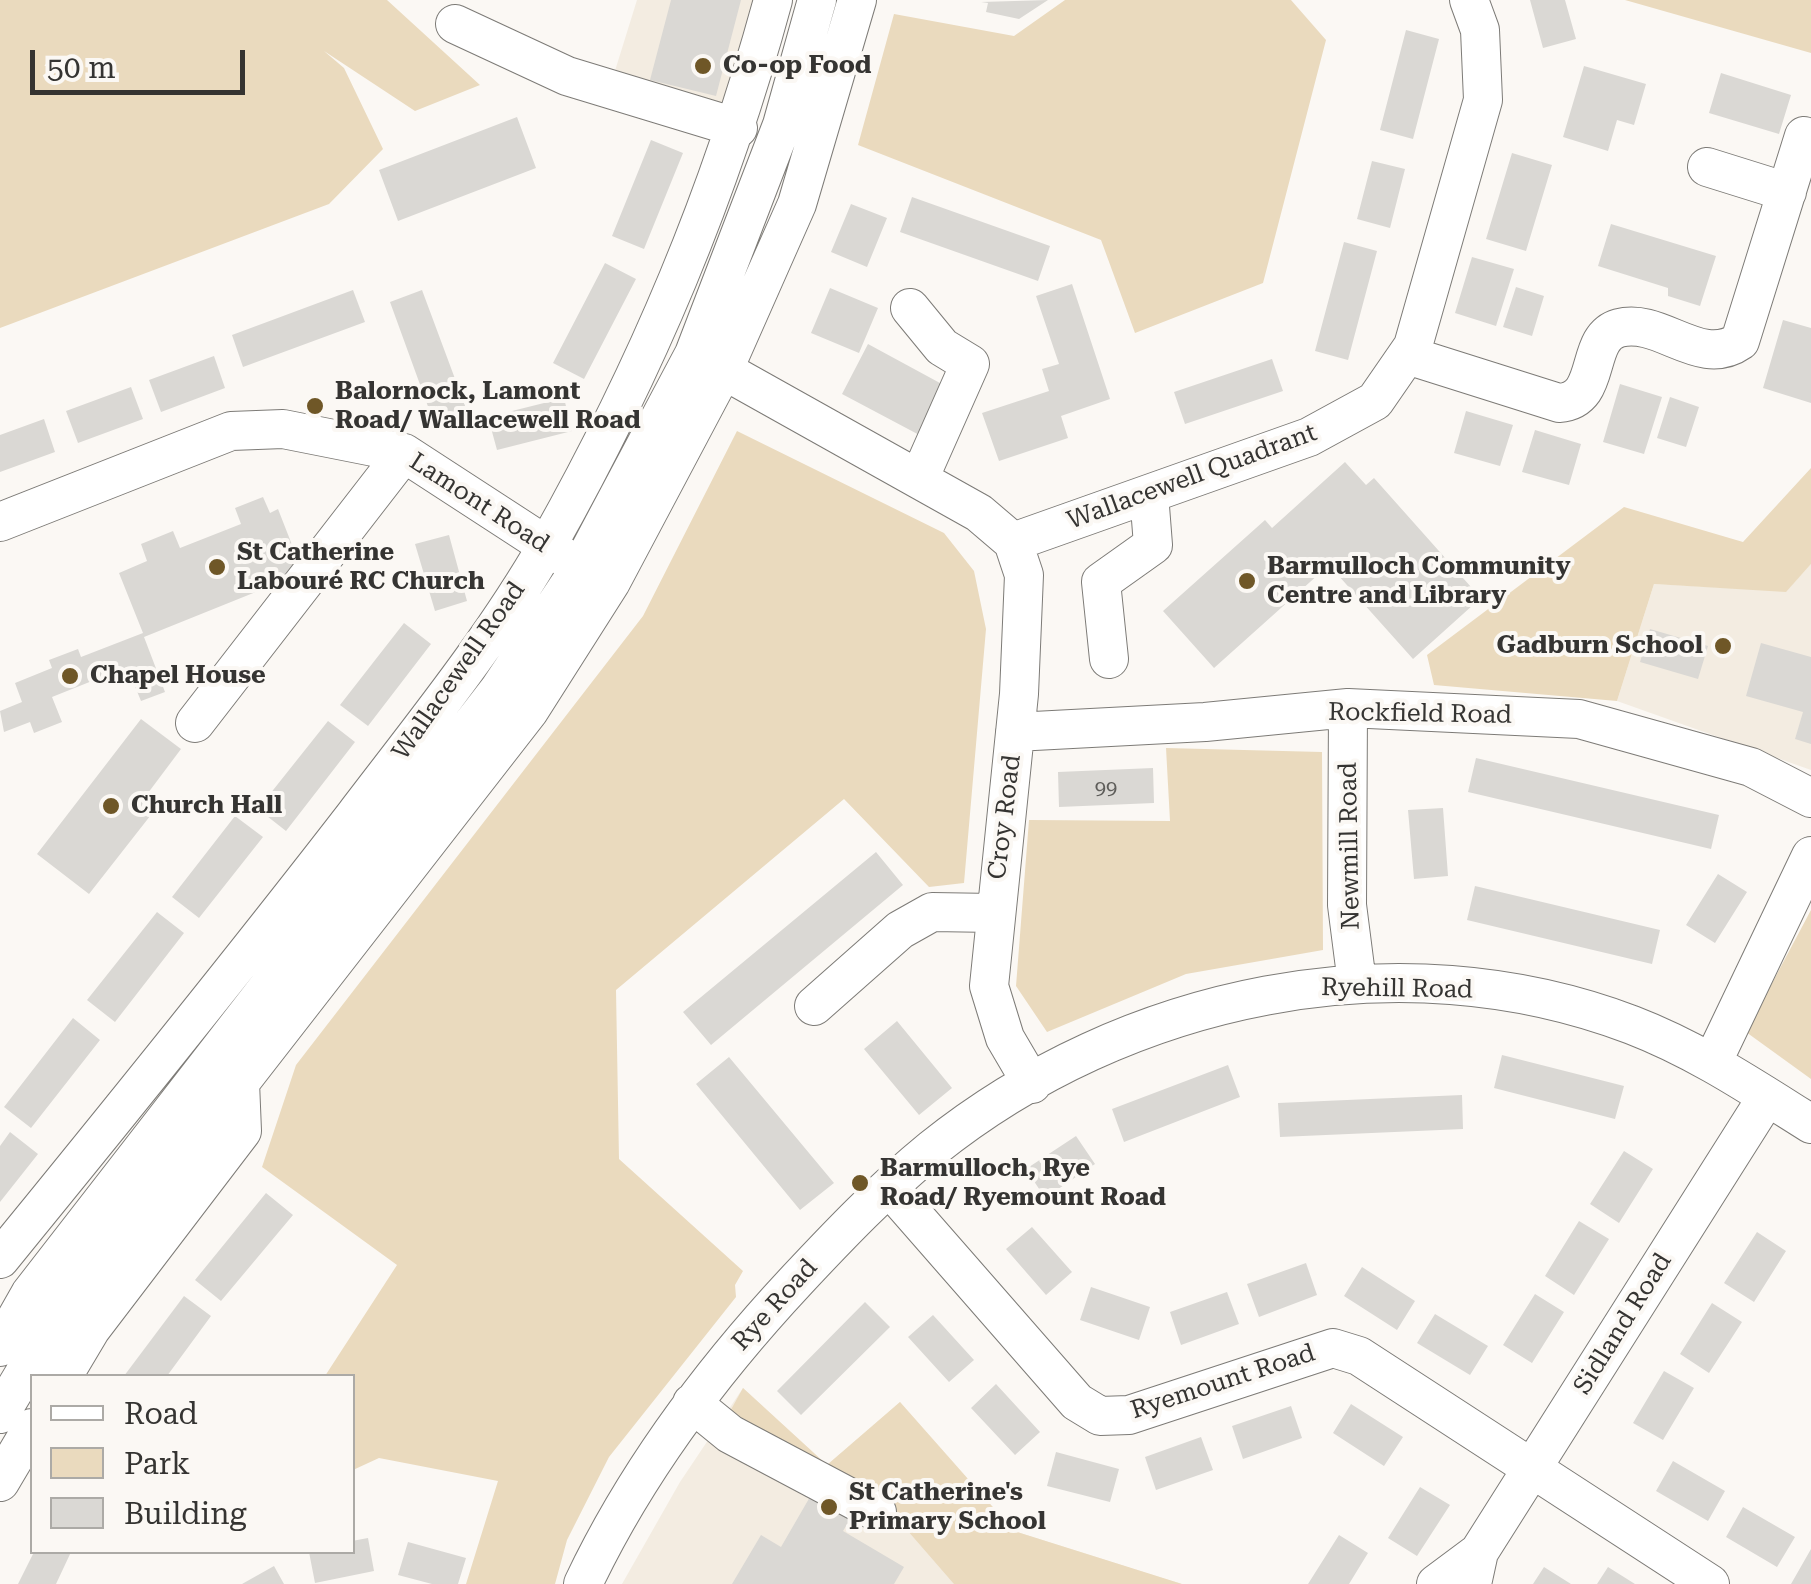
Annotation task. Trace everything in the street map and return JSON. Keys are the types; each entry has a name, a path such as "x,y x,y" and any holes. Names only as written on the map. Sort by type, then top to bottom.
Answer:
{"street":[{"name":"Wallacewell Road","path":"0,1259 247,956 460,678 546,546 656,339 738,128 773,0"},
{"name":"Wallacewell Road","path":"709,362 817,0"},
{"name":"Wallacewell Road","path":"0,1414 60,1314 529,711 596,575 797,204 857,0"},
{"name":"Wallacewell Quadrant","path":"1013,542 1309,436 1374,401 1413,346 1483,100 1480,30 1469,0"},
{"path":"456,24 568,76 738,128"},
{"path":"1407,355 1560,403 1574,402 1585,391 1607,335 1618,328 1633,328 1714,352 1728,350 1740,341 1804,136"},
{"path":"1706,167 1787,192"},
{"path":"910,308 942,346 983,359 919,479"},
{"path":"709,362 979,513 1013,542"},
{"name":"Lamont Road","path":"0,522 231,431 283,429 404,453 596,575"},
{"path":"195,723 404,453"},
{"path":"1109,660 1102,582 1153,545 1149,494"},
{"name":"Croy Road","path":"1013,542 1024,575 1015,732 989,986 1005,1038 1032,1084"},
{"name":"Wallacewell Road","path":"0,1347 30,1294 216,1052 498,691 596,575"},
{"name":"Rockfield Road","path":"1015,732 1205,722 1348,708 1579,720 1751,767 1811,798"},
{"name":"Newmill Road","path":"1348,708 1347,905 1357,983"},
{"path":"1713,1060 1811,856"},
{"path":"814,1006 900,930 932,912 994,913"},
{"name":"Ryehill Road","path":"1032,1084 1097,1048 1198,1012 1284,990 1357,983 1455,985 1549,1002 1630,1024 1713,1060 1811,1124"},
{"path":"64,1374 91,1330 242,1132 240,1082 216,1052"},
{"name":"Rye Road","path":"584,1584 639,1485 692,1403 778,1300 889,1187 935,1147 1032,1084"},
{"name":"Sidland Road","path":"1436,1584 1476,1568 1530,1470 1767,1096"},
{"name":"Ryemount Road","path":"889,1187 1077,1402 1100,1416 1128,1415 1333,1348 1359,1356 1710,1584"},
{"path":"692,1403 730,1434 878,1512"},
{"path":"0,1482 30,1431"}],"shaded area":[{"path":"637,0 753,0 724,108 614,74"},
{"name":"Gadburn School","path":"1811,564 1811,770 1617,701 1654,584 1786,591"},
{"name":"St Catherine's Primary School","path":"743,1388 827,1465 900,1402 1014,1531 1182,1584 622,1584 680,1482"}],"green space":[{"path":"0,0 387,0 480,85 415,111 324,51 344,68 383,149 329,204 0,328"},
{"path":"1065,0 1291,0 1326,40 1263,283 1135,333 1101,240 858,145 894,14 1014,36"},
{"path":"1625,0 1811,0 1811,53"},
{"path":"737,431 944,533 974,571 986,629 964,883 929,887 844,799 616,990 619,1159 743,1271 735,1285 736,1297 609,1457 567,1540 555,1584 466,1584 498,1481 379,1458 355,1469 355,1374 326,1374 397,1265 262,1167 296,1065 643,616"},
{"path":"1811,468 1811,564 1786,592 1654,584 1617,701 1434,685 1427,655 1624,507 1743,542"},
{"path":"1166,748 1322,752 1323,950 1186,974 1047,1032 1016,986 1029,820 1170,821"},
{"path":"1811,910 1811,1079 1746,1032"},
{"path":"743,1388 827,1465 900,1402 1014,1531 1182,1584 954,1584 881,1500 728,1415"}],"building":[{"path":"671,0 741,0 716,96 650,80"},
{"path":"1048,0 1019,19 986,12 988,3 981,2"},
{"path":"1530,0 1565,0 1576,39 1543,48"},
{"path":"1406,30 1439,39 1413,139 1380,130"},
{"path":"1584,66 1646,84 1634,125 1617,120 1608,151 1563,137"},
{"path":"1721,73 1791,95 1779,134 1709,113"},
{"path":"517,117 536,168 398,221 379,170"},
{"path":"651,140 683,153 644,249 612,236"},
{"path":"1512,153 1552,165 1526,251 1486,239"},
{"path":"1372,161 1405,169 1390,228 1357,219"},
{"path":"912,197 1050,246 1038,281 900,232"},
{"path":"851,204 887,218 867,267 831,252"},
{"path":"1611,224 1716,256 1700,306 1668,296 1668,288 1598,266"},
{"path":"1344,242 1377,251 1348,360 1315,351"},
{"path":"1472,257 1514,269 1496,326 1455,313"},
{"path":"605,263 636,279 584,379 553,363"},
{"path":"1072,284 1110,399 1061,416 1068,438 999,461 982,413 1049,391 1042,369 1059,364 1036,296"},
{"path":"1516,287 1544,296 1532,336 1503,327"},
{"path":"830,288 878,308 859,353 811,333"},
{"path":"353,290 365,322 243,367 232,335"},
{"path":"422,290 467,411 434,423 390,302"},
{"path":"1783,320 1811,328 1811,403 1763,388"},
{"path":"868,344 951,389 925,438 842,394"},
{"path":"214,356 225,388 161,412 149,380"},
{"path":"1272,359 1283,391 1185,424 1174,392"},
{"path":"1620,384 1662,397 1644,454 1603,442"},
{"path":"131,387 143,419 78,443 66,411"},
{"path":"1670,397 1699,407 1686,447 1657,438"},
{"path":"564,398 572,431 497,450 488,417"},
{"path":"1466,411 1513,425 1500,466 1454,453"},
{"path":"44,419 55,452 0,472 0,435"},
{"path":"1535,430 1581,444 1569,485 1522,472"},
{"name":"Barmulloch Community Centre and Library","path":"1345,462 1366,485 1374,478 1471,587 1463,595 1473,605 1413,659 1329,565 1214,668 1163,611 1265,520 1272,528"},
{"name":"St Catherine Labouré RC Church","path":"263,497 270,513 278,509 303,573 144,637 165,692 141,701 127,667 52,697 62,722 34,733 30,722 4,732 0,711 22,702 15,683 52,668 49,660 78,649 81,657 143,633 119,573 147,561 141,544 173,531 180,548 241,524 235,508"},
{"path":"449,535 467,601 435,611 415,544"},
{"path":"404,623 431,644 368,726 340,705"},
{"path":"1650,629 1708,646 1698,679 1640,662"},
{"path":"1761,643 1811,657 1811,744 1795,739 1803,712 1746,696"},
{"name":"Church Hall","path":"141,719 181,749 142,801 154,811 89,894 37,854"},
{"path":"328,721 355,742 286,831 258,809"},
{"path":"1476,758 1719,815 1711,849 1468,792"},
{"path":"1153,768 1154,803 1059,807 1058,772"},
{"path":"1443,808 1448,876 1414,879 1408,810"},
{"path":"235,816 263,837 199,918 172,897"},
{"path":"876,852 903,885 711,1045 683,1012"},
{"path":"1718,874 1747,892 1715,943 1686,925"},
{"path":"1475,886 1660,930 1652,964 1467,920"},
{"path":"157,912 184,933 115,1022 87,1000"},
{"path":"73,1018 100,1040 31,1128 4,1107"},
{"path":"897,1021 952,1088 919,1115 864,1049"},
{"path":"1502,1055 1624,1086 1615,1119 1494,1088"},
{"path":"729,1057 834,1183 800,1210 696,1084"},
{"path":"1228,1065 1240,1097 1124,1142 1112,1109"},
{"path":"1462,1095 1463,1129 1280,1137 1278,1103"},
{"path":"10,1132 38,1154 0,1202 0,1146"},
{"path":"1076,1136 1095,1164 1045,1198 1026,1169"},
{"path":"1624,1151 1653,1169 1619,1223 1590,1204"},
{"path":"266,1193 293,1215 221,1301 195,1280"},
{"path":"1579,1221 1609,1239 1574,1295 1545,1276"},
{"path":"1032,1227 1072,1272 1046,1295 1006,1249"},
{"path":"1757,1232 1786,1251 1754,1302 1724,1283"},
{"path":"1306,1263 1317,1295 1259,1317 1247,1284"},
{"path":"1362,1267 1415,1301 1397,1330 1344,1296"},
{"path":"1091,1287 1150,1307 1139,1340 1080,1320"},
{"path":"1227,1292 1239,1324 1181,1345 1170,1312"},
{"path":"1535,1294 1564,1312 1532,1363 1503,1345"},
{"path":"184,1296 211,1316 168,1374 126,1374"},
{"path":"865,1302 890,1327 801,1415 777,1391"},
{"path":"1712,1303 1742,1322 1709,1373 1680,1354"},
{"path":"1435,1314 1488,1346 1470,1375 1417,1343"},
{"path":"933,1315 974,1360 949,1382 908,1337"},
{"path":"1664,1371 1694,1388 1663,1440 1633,1423"},
{"path":"996,1384 1040,1432 1015,1455 971,1408"},
{"path":"1351,1404 1403,1437 1384,1466 1333,1433"},
{"path":"1291,1406 1302,1438 1243,1459 1232,1426"},
{"path":"1201,1437 1213,1470 1156,1490 1145,1457"},
{"path":"1056,1452 1119,1469 1110,1502 1047,1486"},
{"path":"1673,1461 1725,1491 1708,1521 1656,1491"},
{"path":"1420,1487 1450,1505 1417,1556 1388,1538"},
{"path":"814,1490 854,1513 843,1531 904,1567 894,1584 732,1584 761,1535 781,1547"},
{"path":"1743,1507 1795,1537 1777,1567 1726,1537"},
{"path":"1339,1535 1368,1553 1349,1584 1308,1584"},
{"path":"368,1538 374,1571 315,1583 309,1554 355,1554 355,1540"},
{"path":"408,1542 466,1558 458,1584 432,1584 398,1575"},
{"path":"1811,1549 1811,1584 1791,1584"},
{"path":"33,1554 70,1554 56,1584 18,1584"},
{"path":"274,1566 284,1584 242,1584"},
{"path":"1544,1567 1571,1584 1533,1584"},
{"path":"1608,1567 1635,1584 1597,1584"}],"place":[{"name":"Co-op Food","path":"703,66"},
{"name":"Balornock, Lamont Road/ Wallacewell Road","path":"315,406"},
{"name":"St Catherine Labouré RC Church","path":"217,567"},
{"name":"Barmulloch Community Centre and Library","path":"1247,581"},
{"name":"Gadburn School","path":"1723,646"},
{"name":"Chapel House","path":"70,676"},
{"name":"Church Hall","path":"111,806"},
{"name":"Barmulloch, Rye Road/ Ryemount Road","path":"860,1183"},
{"name":"St Catherine's Primary School","path":"829,1507"}]}
